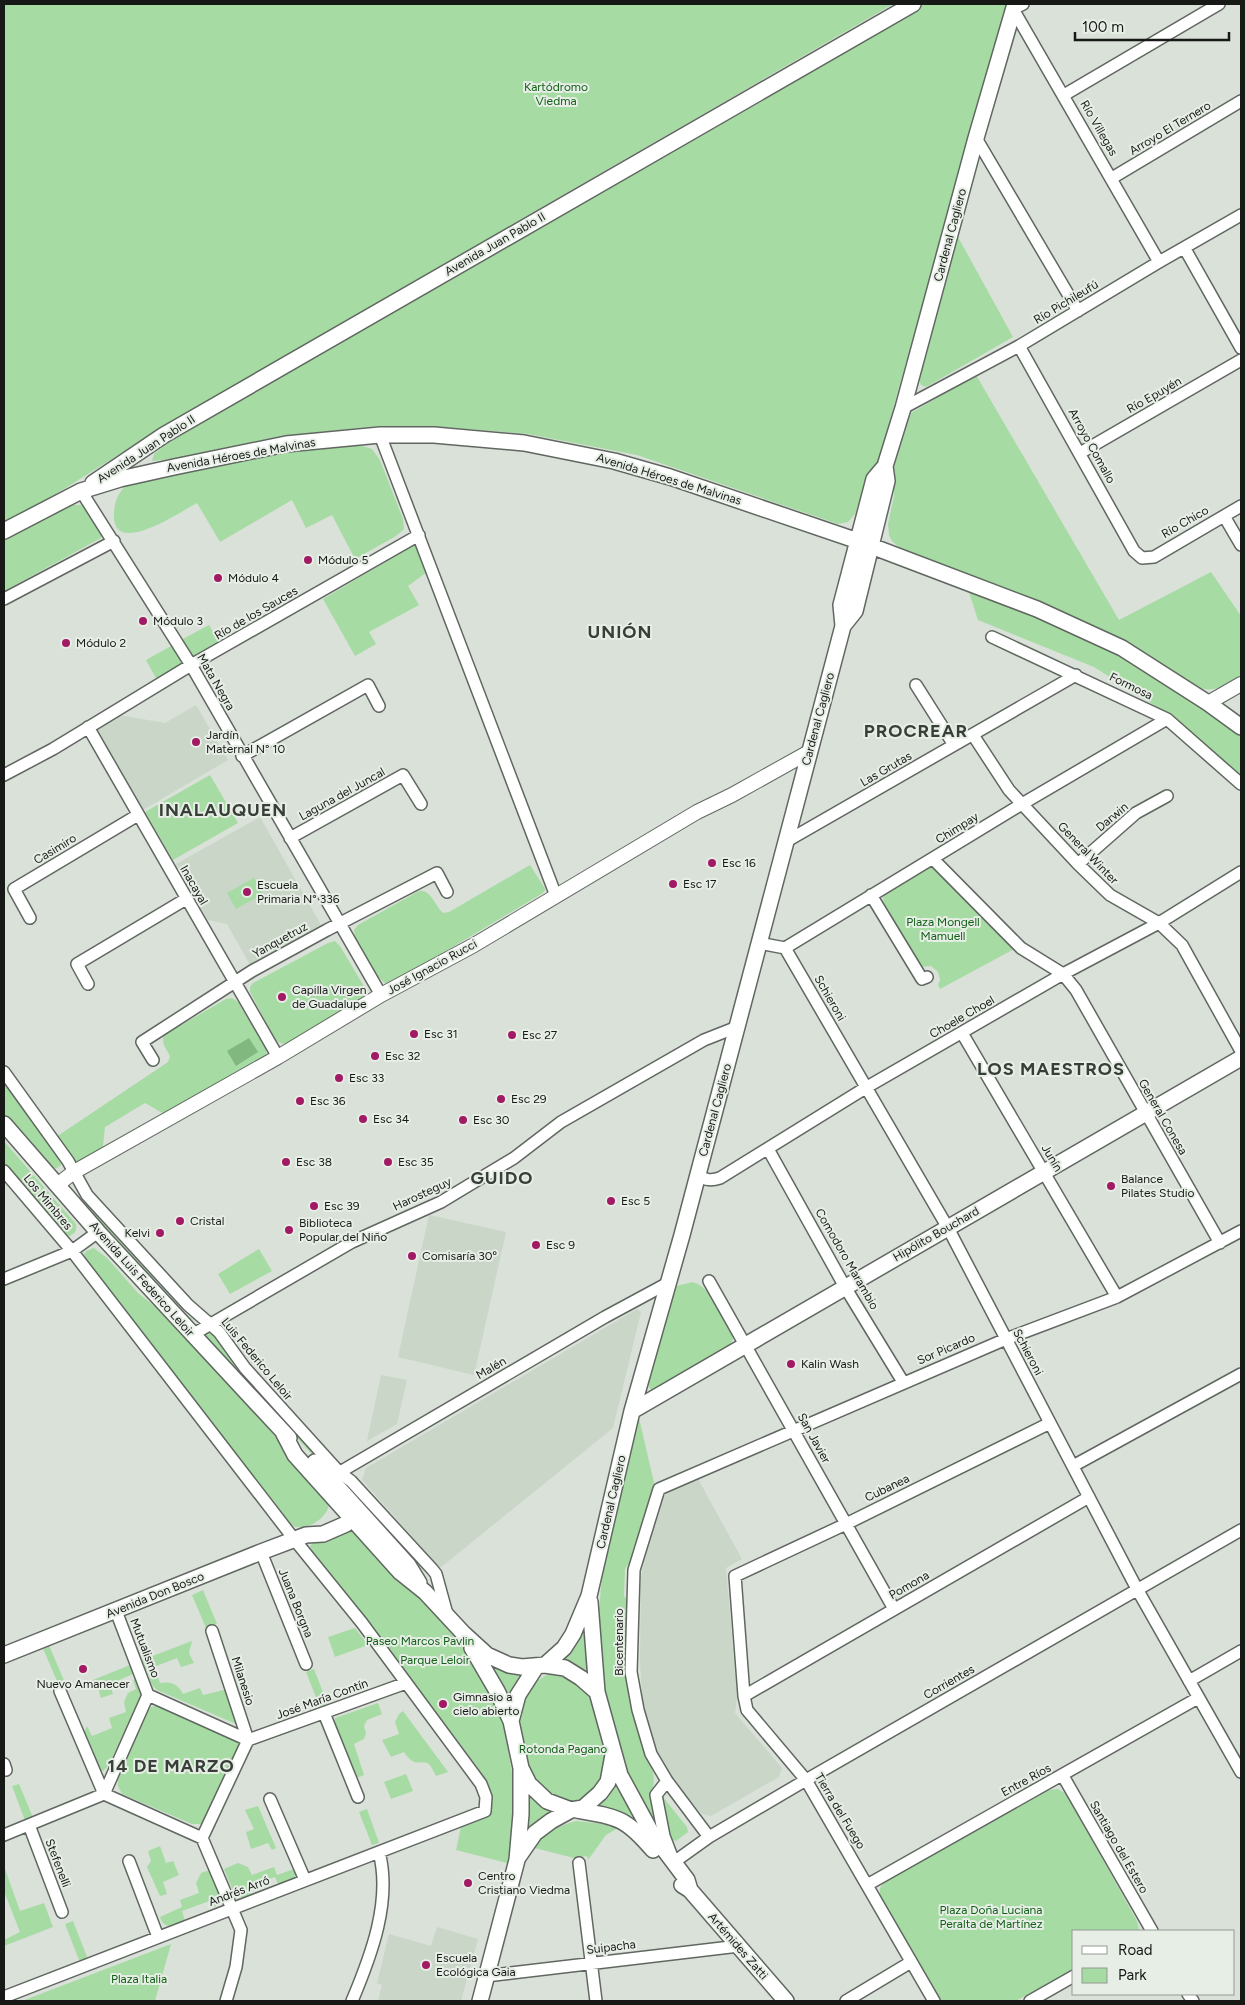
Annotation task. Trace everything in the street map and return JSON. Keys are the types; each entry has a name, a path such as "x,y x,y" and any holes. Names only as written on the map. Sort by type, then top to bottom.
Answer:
{"main road":[{"name":"Avenida Juan Pablo II","path":"81,491 164,435 913,4"},
{"name":"Cardenal Cagliero","path":"541,1666 564,1648 573,1634 589,1596 632,1411 698,1176 843,626 855,611 865,543 887,481 885,466 903,408 976,138 1017,6"},
{"name":"Avenida Héroes de Malvinas","path":"4,531 81,491 174,467 286,444 380,435 434,435 524,443 614,461 716,492 865,543 1037,609 1114,644 1148,663 1241,727"},
{"name":"Hipólito Bouchard","path":"632,1411 1241,1058"},
{"name":"Avenida Luis Federico Leloir","path":"4,1124 98,1232 283,1432 334,1475 355,1516"},
{"name":"Avenida Luis Federico Leloir","path":"283,1432 295,1455 355,1516 408,1565 425,1592 464,1634 487,1655 509,1665 541,1666"},
{"name":"Avenida Don Bosco","path":"4,1655 300,1537 313,1528 340,1516 355,1516"},
{"name":"Cardenal Cagliero","path":"589,1596 597,1692"},
{"name":"Avenida Luis Federico Leloir","path":"464,1634 497,1691 511,1720"},
{"path":"480,2001 517,1860 521,1814 521,1768 511,1720 518,1695 541,1666 565,1668 581,1678 597,1692 614,1753 608,1782 589,1804 551,1821 535,1833 517,1860"},
{"name":"Artémides Zatti","path":"614,1753 620,1775 638,1810 651,1832 687,1880 690,1890"},
{"path":"521,1768 529,1784 547,1801 574,1810"},
{"name":"Artémides Zatti","path":"574,1810 615,1816 640,1834 680,1884 690,1890 781,1998"}],"street":[{"path":"1064,95 1219,4"},
{"name":"Río Villegas","path":"1017,6 1064,95 1159,262"},
{"name":"Arroyo El Ternero","path":"1112,178 1241,101"},
{"path":"976,138 1078,311"},
{"name":"Río Pichileufú","path":"903,408 1019,346 1241,215"},
{"path":"1185,249 1241,348"},
{"name":"Arroyo Comallo","path":"1019,346 1134,550 1142,558"},
{"name":"Río Epuyén","path":"1080,453 1241,360"},
{"path":"380,435 556,896"},
{"name":"Mata Negra","path":"81,491 191,665 381,995"},
{"name":"Río Chico","path":"1142,558 1154,557 1241,506"},
{"path":"1224,516 1241,545"},
{"name":"Río de los Sauces","path":"4,775 88,728 191,665 419,536"},
{"path":"4,598 114,541"},
{"name":"Formosa","path":"992,637 1167,719 1241,784"},
{"name":"Las Grutas","path":"787,841 1076,675"},
{"path":"1208,703 1241,684"},
{"path":"242,756 368,685 379,706"},
{"path":"916,685 954,745"},
{"name":"Chimpay","path":"785,948 1022,804 1167,719"},
{"name":"Inacayal","path":"88,728 278,1056"},
{"name":"General Winter","path":"973,735 1010,790 1078,864 1110,895 1159,923 1182,945 1241,1051"},
{"name":"José Ignacio Rucci","path":"58,1185 74,1172 381,995 464,950 697,812 732,796 809,752"},
{"name":"Laguna del Juncal","path":"290,838 404,775 420,804"},
{"name":"Darwin","path":"1078,864 1136,814 1167,796"},
{"name":"Casimiro","path":"30,918 14,889 138,816"},
{"name":"General Conesa","path":"933,859 1021,948 1063,974 1076,990 1220,1243"},
{"name":"Choele Choel","path":"698,1176 714,1180 720,1178 867,1087 1063,974 1159,923 1241,872"},
{"name":"Yanquetruz","path":"153,1060 142,1042 235,981 340,923 437,873 447,892"},
{"path":"871,895 922,979 927,977"},
{"path":"88,984 77,964 186,899"},
{"path":"759,943 785,948"},
{"name":"Schieroni","path":"785,948 948,1228 1137,1589 1198,1698 1240,1767"},
{"name":"Harosteguy","path":"192,1335 352,1242 441,1202 514,1158 561,1122 704,1040 737,1027"},
{"name":"Junín","path":"962,1033 1117,1297"},
{"name":"Luis Federico Leloir","path":"4,1072 74,1172 87,1195 188,1306 210,1324 231,1347 245,1368 334,1475 351,1481 436,1574 448,1616"},
{"name":"Comodoro Marambio","path":"768,1149 903,1382"},
{"name":"Los Mimbres","path":"4,1171 72,1251"},
{"name":"Sor Picardo","path":"659,1489 1006,1338 1117,1297 1241,1231"},
{"path":"4,1279 72,1251 98,1232"},
{"path":"72,1251 300,1537 406,1683"},
{"name":"San Javier","path":"709,1280 894,1609"},
{"name":"Malén","path":"334,1475 581,1331 668,1283"},
{"path":"1073,1466 1241,1374"},
{"name":"Cubanea","path":"735,1576 846,1524 1050,1423"},
{"name":"Bicentenario","path":"659,1489 634,1570 632,1672 638,1710 651,1754 667,1782 710,1837"},
{"name":"Pomona","path":"744,1696 1089,1497"},
{"name":"Corrientes","path":"674,1862 710,1837 806,1780 1241,1530"},
{"name":"Juana Borgna","path":"261,1552 306,1664"},
{"name":"Tierra del Fuego","path":"735,1576 744,1696 747,1710 806,1780 934,2001"},
{"name":"Mutualismo","path":"116,1611 148,1695"},
{"name":"Milanesio","path":"212,1631 248,1740"},
{"path":"1189,1681 1241,1651"},
{"name":"José María Contín","path":"248,1740 406,1683"},
{"name":"Andrés Arró","path":"4,1997 485,1811 486,1797 481,1784 406,1683"},
{"path":"60,1691 104,1794 202,1838 240,1930 240,1946 226,2001"},
{"path":"4,1835 104,1794 148,1695 248,1740 202,1838"},
{"name":"Entre Ríos","path":"867,1885 1063,1776 1198,1698"},
{"path":"324,1713 358,1797"},
{"name":"Santiago del Estero","path":"1063,1776 1151,1930"},
{"path":"667,1782 656,1795 664,1836 674,1862"},
{"path":"270,1799 305,1880"},
{"name":"Stefenelli","path":"29,1825 62,1912"},
{"path":"352,2001 368,1964 379,1921 383,1879 379,1852"},
{"path":"129,1861 158,1937"},
{"path":"579,1863 596,2001"},
{"name":"Suipacha","path":"486,1976 739,1946"},
{"path":"846,2001 912,1962"},
{"path":"1030,2001 1072,1977"}],"shaded area":[{"path":"196,705 228,760 143,810 95,729 119,715 165,723"},
{"name":"Escuela Primaria N° 336","path":"260,817 321,925 250,965 227,924 208,920 176,864"},
{"path":"249,1038 258,1052 236,1066 227,1051"},
{"path":"429,1215 506,1232 474,1375 398,1357"},
{"path":"637,1309 641,1312 613,1428 440,1568 362,1480 366,1468"},
{"path":"381,1375 407,1380 397,1424 367,1441"},
{"path":"698,1479 742,1559 726,1568 737,1697 735,1713 782,1768 779,1777 711,1816 702,1814 672,1779 656,1750 643,1712 640,1661 641,1578 650,1530 660,1495"},
{"name":"Escuela Ecológica Gaia","path":"437,1927 478,1939 461,2001 378,2001 382,1985 377,1983 389,1934 431,1946"}],"green space":[{"name":"Kartódromo Viedma","path":"4,4 893,4 169,423 4,524"},
{"path":"925,4 1007,4 878,462 861,496 855,514 848,522 838,524 637,455 528,434 432,426 377,426 281,436 172,459 152,461 154,454 170,441"},
{"path":"958,237 1013,337 926,387 921,385 919,380"},
{"path":"976,375 1119,620 1211,572 1241,616 1241,676 1216,689 1199,688 1119,639 1051,608 901,549 892,541 889,535 888,524 894,496 893,470 911,413"},
{"path":"359,445 372,449 380,460 403,519 404,529 396,536 355,559 332,515 306,528 292,500 220,542 197,503 148,529 134,533 123,532 116,526 114,512 116,500 127,485 286,453"},
{"path":"72,505 83,505 102,533 101,538 4,591 4,538"},
{"path":"416,544 427,572 408,586 419,605 369,632 376,644 355,656 323,599"},
{"path":"968,589 1105,647 1155,675 1213,714 1241,735 1241,778 1168,714 1094,667 978,620"},
{"path":"209,625 220,644 193,660 181,640"},
{"path":"173,645 185,665 157,680 146,660"},
{"path":"210,775 238,823 173,860 145,812"},
{"path":"530,865 544,887 543,893 394,982 385,983 378,977 355,937 354,930 358,925 419,891 430,895 443,913 449,912"},
{"name":"Plaza Mongell Mamuell","path":"931,866 939,869 1016,948 940,989 938,985 940,980 938,972 931,966 921,967 884,906 883,897 888,891"},
{"path":"254,878 263,894 236,909 227,893"},
{"path":"335,941 340,946 365,988 366,993 362,998 286,1044 280,1043 275,1039 250,992 250,987 253,983"},
{"path":"232,998 238,1002 266,1049 267,1056 166,1115 145,1103 105,1127 102,1155 83,1166 74,1163 56,1137 168,1062 170,1056 164,1043 164,1035 226,999"},
{"path":"4,1081 61,1161 61,1165 58,1167 49,1167 4,1115"},
{"path":"4,1141 76,1224 76,1230 73,1234 69,1236 63,1234 4,1167"},
{"path":"82,1195 88,1206 188,1316 195,1320 187,1318 84,1206"},
{"path":"94,1248 107,1258 138,1293 167,1316 283,1445 329,1503 328,1509 320,1520 314,1524 300,1527 289,1523 87,1263 84,1254 86,1251"},
{"path":"259,1249 272,1271 230,1294 218,1274"},
{"path":"693,1282 700,1285 712,1297 734,1336 729,1348 657,1390 651,1390 649,1381 676,1286"},
{"path":"211,1331 329,1469 327,1471 205,1337 207,1332"},
{"path":"639,1418 655,1487 632,1552 631,1560 625,1569 624,1596 630,1603 628,1671 646,1755 653,1772 652,1796 656,1827 640,1799 616,1739 602,1675 599,1643 599,1611 605,1559 637,1419"},
{"name":"Parque Leloir","path":"347,1530 358,1535 413,1590 457,1640 473,1662 488,1689 503,1721 516,1795 511,1864 456,1850 461,1827 482,1818 488,1790 478,1768 368,1620 312,1551 310,1546 314,1542"},
{"path":"203,1590 217,1624 206,1628 192,1595"},
{"path":"585,1620 591,1677 559,1661"},
{"path":"355,1628 368,1645 335,1657 328,1637"},
{"path":"192,1641 189,1653 194,1663 181,1667 177,1658 146,1670 142,1660"},
{"path":"48,1643 66,1685 60,1688 42,1646"},
{"path":"491,1664 519,1673 521,1676 515,1685 510,1701 488,1666"},
{"path":"130,1665 133,1674 110,1684 113,1694 101,1698 98,1688 88,1682"},
{"path":"314,1669 329,1708 321,1710 306,1672"},
{"path":"156,1671 160,1683 168,1682 174,1684 183,1694 200,1688 203,1695 228,1689 238,1723 236,1724 157,1690 152,1685 148,1673"},
{"name":"Rotonda Pagano","path":"549,1674 566,1678 587,1694 592,1703 605,1758 597,1787 583,1801 577,1803 562,1800 546,1792 535,1779 526,1754 519,1718 521,1704 532,1686"},
{"path":"137,1678 142,1689 141,1697 108,1766 103,1771 84,1732 87,1726 92,1736 112,1728 109,1718 126,1712 124,1702 128,1693 136,1689 133,1680"},
{"path":"378,1703 382,1714 367,1720 364,1726 366,1733 364,1739 354,1744 364,1775 354,1779 334,1725 335,1718"},
{"path":"160,1705 238,1741 239,1749 202,1824 192,1824 122,1794 118,1786 118,1780 148,1710 151,1707"},
{"path":"403,1711 448,1772 436,1776 429,1764 412,1761 404,1752 391,1757 382,1740 399,1734 395,1722"},
{"path":"406,1774 413,1791 391,1799 384,1782"},
{"name":"Rotonda Pagano","path":"615,1777 635,1816 634,1818 609,1809 600,1808 599,1804"},
{"path":"19,1784 34,1820 26,1823 12,1786"},
{"name":"Plaza Doña Luciana Peralta de Martínez","path":"1058,1789 1066,1794 1137,1921 1139,1929 1072,1930 1072,1970 1016,2001 941,2001 880,1896 880,1888 884,1882 1049,1790"},
{"name":"Rotonda Pagano","path":"529,1792 553,1811 554,1814 525,1837 526,1811"},
{"path":"660,1797 663,1797 687,1827 688,1832 676,1841 670,1839"},
{"path":"258,1806 276,1848 272,1850 268,1843 251,1849 246,1832 254,1829 245,1810"},
{"path":"367,1809 379,1843 372,1845 359,1812"},
{"path":"576,1821 604,1824 618,1828 606,1835 588,1860 587,1856 574,1858 531,1847 552,1831"},
{"path":"160,1846 166,1863 173,1861 179,1875 163,1882 167,1894 160,1896 147,1867 151,1861 148,1851"},
{"path":"238,1863 248,1867 252,1875 274,1867 277,1875 294,1869 296,1875 294,1878 278,1884 275,1877 249,1886 252,1896 241,1897 233,1890 224,1869"},
{"path":"4,1866 20,1911 44,1903 53,1927 4,1946 4,1940 20,1932 4,1891"},
{"path":"212,1869 221,1893 219,1902 215,1907 212,1900 182,1911 185,1921 171,1926 164,1924 160,1917 182,1907 180,1900 199,1893 196,1883 201,1873"},
{"path":"73,1921 89,1962 81,1965 65,1924"},
{"name":"Plaza Italia","path":"171,1944 155,2001 22,2001"}],"place":[{"name":"Módulo 5","path":"308,560"},
{"name":"Módulo 4","path":"218,578"},
{"name":"Módulo 3","path":"143,621"},
{"name":"Módulo 2","path":"66,643"},
{"name":"Jardín Maternal N° 10","path":"196,742"},
{"name":"Esc 16","path":"712,863"},
{"name":"Esc 17","path":"673,884"},
{"name":"Escuela Primaria N° 336","path":"247,892"},
{"name":"Capilla Virgen de Guadalupe","path":"282,997"},
{"name":"Esc 31","path":"414,1034"},
{"name":"Esc 27","path":"512,1035"},
{"name":"Esc 32","path":"375,1056"},
{"name":"Esc 33","path":"339,1078"},
{"name":"Esc 29","path":"501,1099"},
{"name":"Esc 36","path":"300,1101"},
{"name":"Esc 34","path":"363,1119"},
{"name":"Esc 30","path":"463,1120"},
{"name":"Esc 38","path":"286,1162"},
{"name":"Esc 35","path":"388,1162"},
{"name":"Balance Pilates Studio","path":"1111,1186"},
{"name":"Esc 5","path":"611,1201"},
{"name":"Esc 39","path":"314,1206"},
{"name":"Cristal","path":"180,1221"},
{"name":"Biblioteca Popular del Niño","path":"289,1230"},
{"name":"Kelvi","path":"160,1233"},
{"name":"Esc 9","path":"536,1245"},
{"name":"Comisaría 30º","path":"412,1256"},
{"name":"Kalin Wash","path":"791,1364"},
{"name":"Nuevo Amanecer","path":"83,1669"},
{"name":"Gimnasio a cielo abierto","path":"443,1704"},
{"name":"Centro Cristiano Viedma","path":"468,1883"},
{"name":"Escuela Ecológica Gaia","path":"426,1965"}],"district":[{"name":"UNIÓN","path":"620,632"},
{"name":"PROCREAR","path":"916,731"},
{"name":"INALAUQUEN","path":"223,810"},
{"name":"LOS MAESTROS","path":"1051,1069"},
{"name":"GUIDO","path":"502,1178"},
{"name":"14 DE MARZO","path":"171,1766"}],"park label":[{"name":"Paseo Marcos Pavlin","path":"420,1641"}]}
